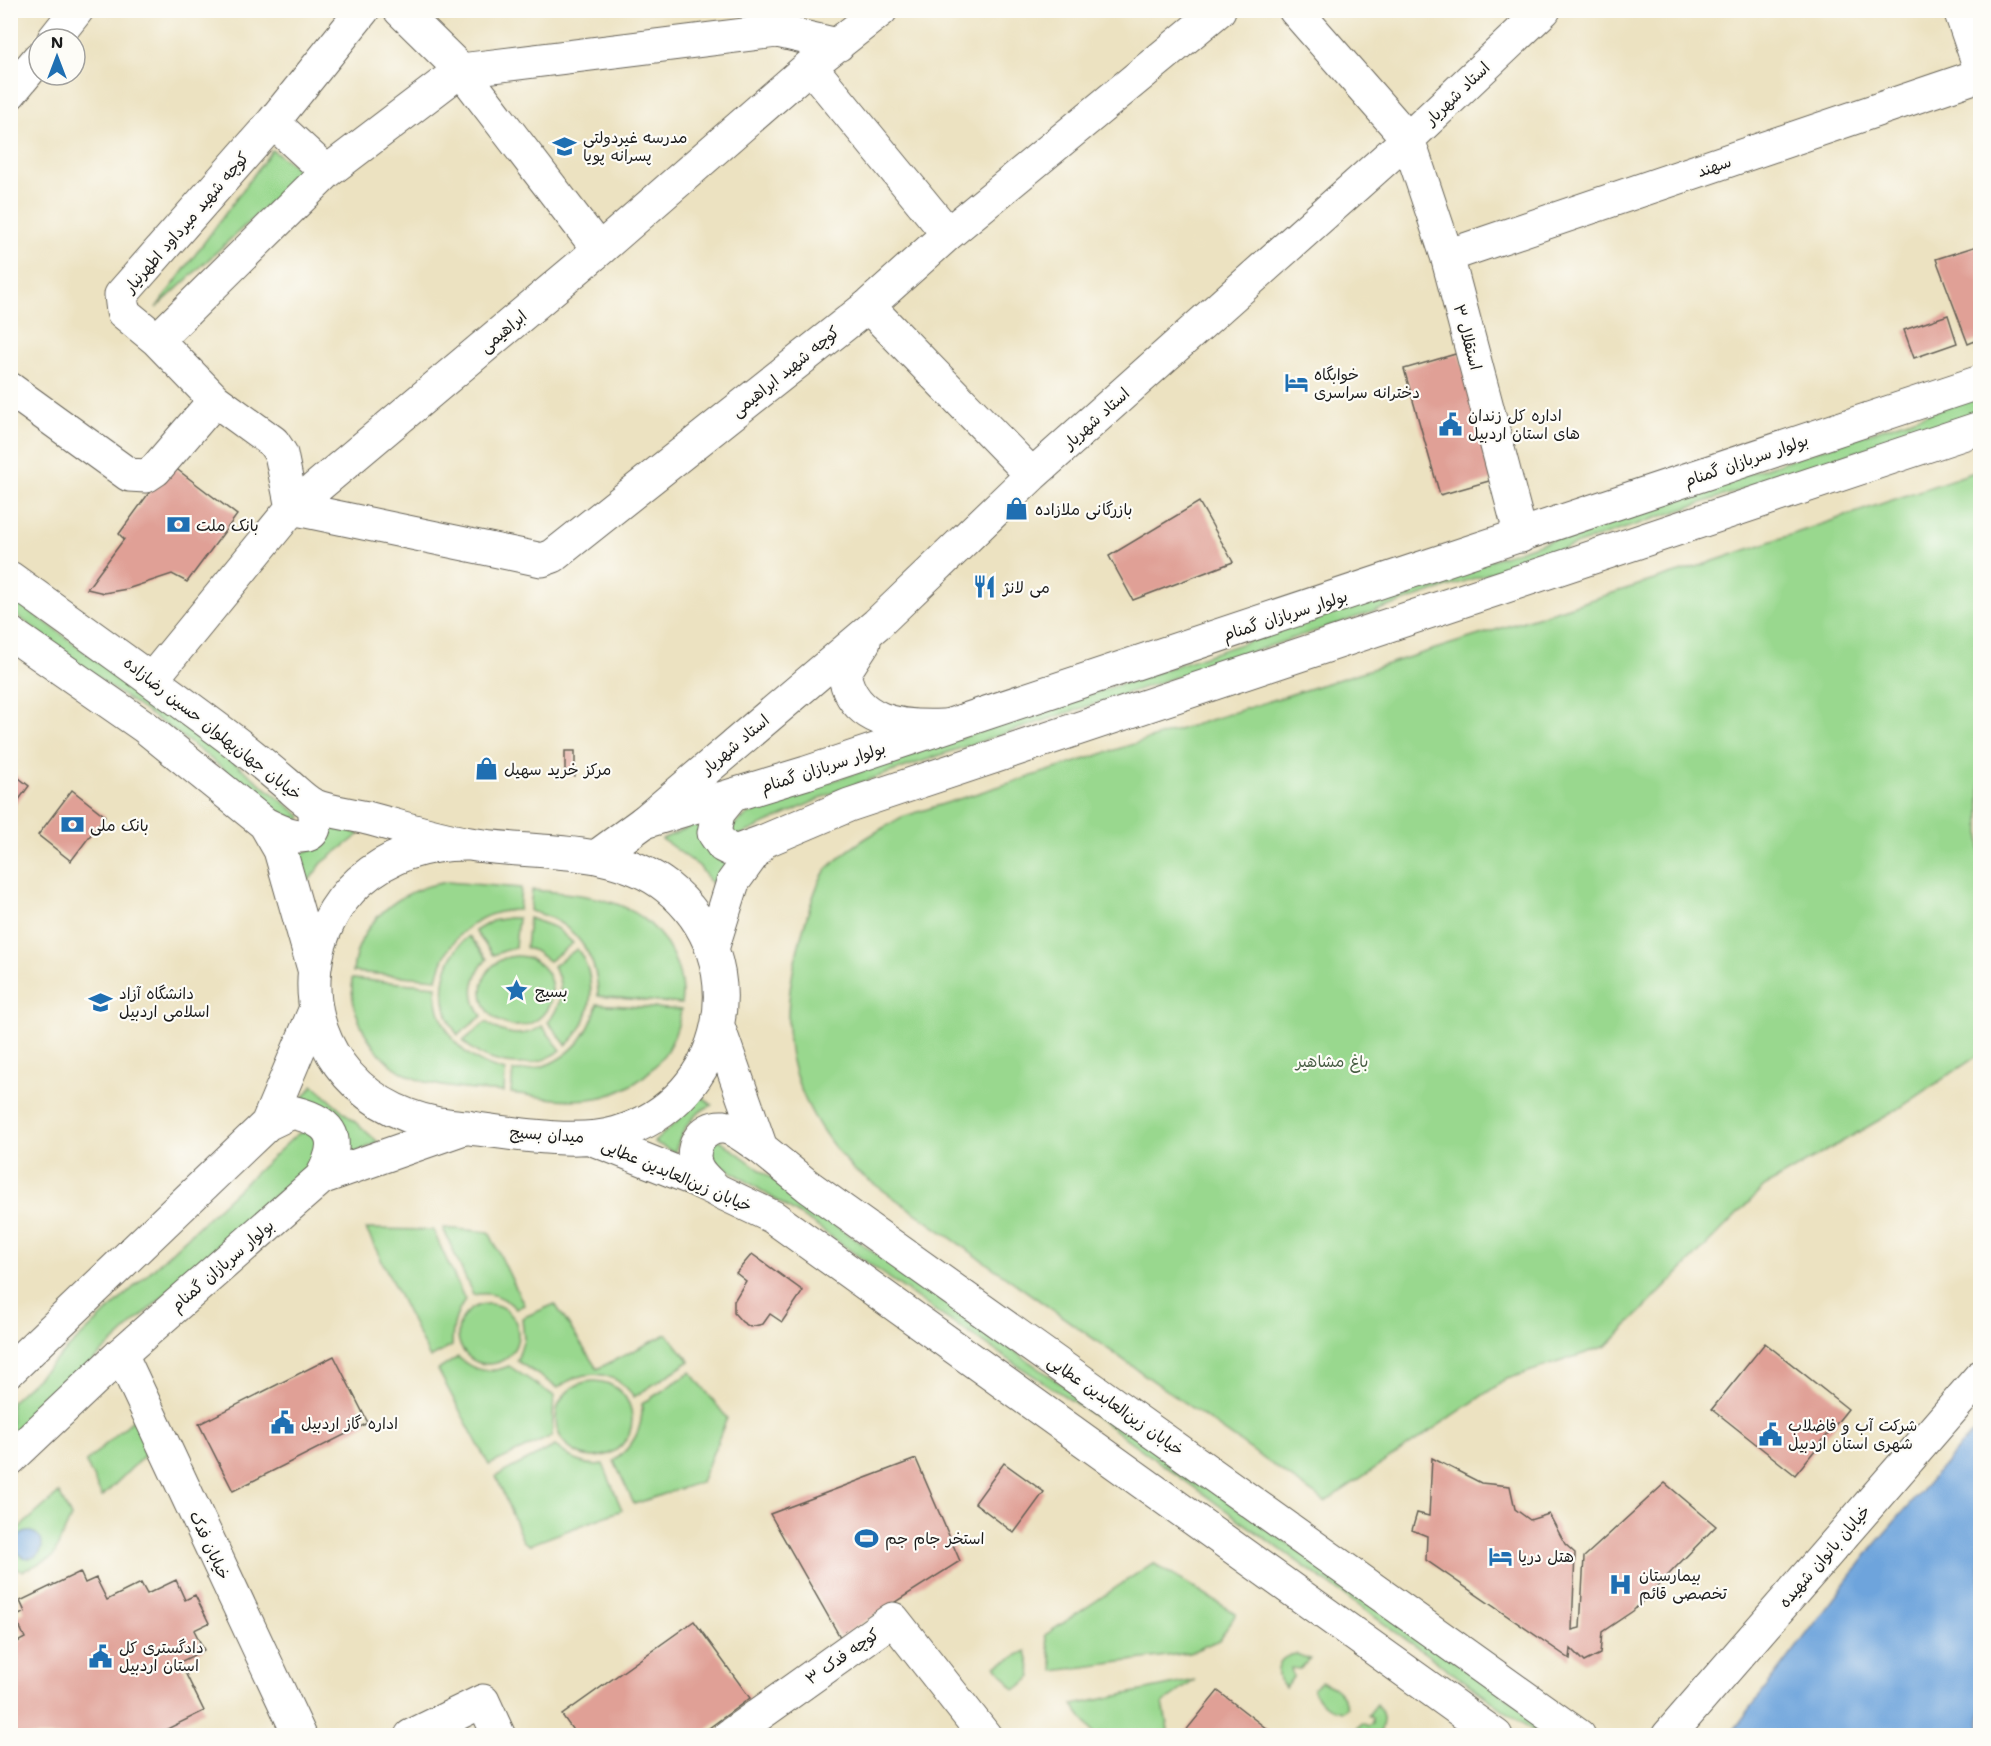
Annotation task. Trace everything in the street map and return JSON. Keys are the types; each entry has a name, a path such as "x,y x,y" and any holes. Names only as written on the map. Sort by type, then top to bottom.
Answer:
{"main road":[{"path":"64,27 77,10"},
{"name":"کوچه شهید میرداود اطهرنیار","path":"292,508 281,454 273,442 215,400 157,340 123,312 121,295 273,122 363,10"},
{"path":"400,10 461,70 599,250"},
{"name":"ابراهیمی","path":"152,679 292,508 599,250 810,66 881,10"},
{"name":"کوچه شهید ابراهیمی","path":"292,508 542,561 553,556 868,306 948,234 1219,10"},
{"path":"1295,10 1408,139"},
{"name":"استاد شهریار","path":"644,822 877,624 1032,475 1408,139 1544,10"},
{"path":"1960,10 1980,68"},
{"path":"157,340 327,172 461,70 777,31 838,45"},
{"path":"810,66 948,234"},
{"path":"10,93 27,72"},
{"name":"سهند","path":"1447,256 1980,75"},
{"path":"273,122 327,172"},
{"name":"استقلال ۳","path":"1408,139 1447,256 1521,536"},
{"path":"868,306 1032,475"},
{"name":"بولوار سربازان گمنام","path":"596,857 644,822 731,797 948,726 1980,382"},
{"path":"10,389 129,475 146,476 155,470 215,400"},
{"path":"731,797 718,813 714,833 723,846 735,852 849,805 1980,428"},
{"name":"خیابان جهان‌پهلوان حسین رضا‌زاده","path":"10,578 152,679 313,805 469,844"},
{"path":"877,624 844,673 851,694 868,712 898,725 909,728 948,726"},
{"path":"10,633 145,727 265,824 288,836 299,837 309,833 315,824 313,805"},
{"path":"265,824 280,850 315,972"},
{"path":"712,949 733,882 762,842"},
{"name":"میدان بسیج","path":"444,843 596,857 620,862 644,872 666,886 685,904 701,925 712,949 719,982 718,1026 710,1050 698,1073 676,1100 640,1125 590,1138 468,1127 414,1119 390,1109 368,1095 349,1078 322,1033 316,1008 315,972 324,931 332,916 352,888 371,870 394,857 418,848 444,843"},
{"path":"267,1124 316,1008"},
{"path":"718,1026 761,1148"},
{"path":"10,1370 267,1124 292,1112 324,1122 330,1131 334,1148 321,1178"},
{"name":"بولوار سربازان گمنام","path":"10,1459 121,1354 321,1178 468,1127"},
{"name":"خیابان زین‌العابدین عطایی","path":"717,1191 698,1169 694,1153 698,1139 708,1130 724,1127 741,1134 761,1148 808,1186 1579,1736"},
{"name":"خیابان زین‌العابدین عطایی","path":"590,1138 773,1217 1496,1736"},
{"name":"خیابان فدک","path":"121,1354 300,1736"},
{"name":"خیابان بانوان شهیده","path":"1668,1736 1980,1377"},
{"name":"کوچه فدک ۳","path":"762,1725 893,1619 985,1736"},
{"path":"411,1736 483,1701 499,1736"},
{"path":"729,1736 762,1725"}],"green space":[{"path":"272,150 303,172 156,308"},
{"path":"1980,396 1980,411 961,748 839,790 734,838 730,830 737,822 761,808 829,782"},
{"name":"باغ مشاهیر","path":"1980,470 1980,1054 1895,1111 1764,1187 1607,1346 1507,1379 1325,1502 853,1169 812,1114 799,1087 788,1030 789,1000 794,968 809,909 819,882 835,861 872,834 902,817 1708,563"},
{"path":"11,597 215,747 302,817 294,824 180,735 113,689 11,611"},
{"path":"701,822 704,848 733,860 711,883 699,866 662,839"},
{"path":"335,826 360,834 322,863 305,886 295,854 308,851 318,845"},
{"path":"447,882 521,888 519,910 489,915 465,930 448,951 437,979 353,972 356,954 363,938 372,923 384,911 413,892"},
{"path":"532,890 594,897 630,910 646,921 660,935 675,960 681,985 681,1004 598,996 597,980 588,953 580,941 558,922 530,911"},
{"path":"518,918 515,947 493,955 475,931 492,921"},
{"path":"529,918 556,928 573,943 549,961 535,951 526,948"},
{"path":"469,936 487,959 475,979 473,994 482,1016 458,1035 446,1011 444,983 452,957 459,945"},
{"path":"577,949 588,972 591,985 590,999 583,1025 566,1045 548,1022 553,1016 560,995 559,981 553,966"},
{"path":"517,956 536,962 546,972 552,991 546,1010 536,1020 517,1026 498,1020 488,1010 482,991 488,972 498,962"},
{"path":"352,979 436,986 437,1002 447,1030 455,1041 476,1060 505,1071 504,1092 464,1089 425,1082 395,1067 371,1043 363,1028 356,1013"},
{"path":"597,1004 681,1010 671,1043 662,1058 650,1071 622,1090 589,1099 560,1099 511,1093 513,1071 543,1066 567,1053 586,1032"},
{"path":"486,1022 499,1030 513,1034 528,1033 542,1026 561,1050 537,1062 510,1064 497,1061 473,1050 463,1041"},
{"path":"313,1085 378,1142 350,1156 347,1135 342,1127 327,1117 298,1105"},
{"path":"697,1092 712,1105 698,1113 688,1124 675,1153 654,1142 676,1122"},
{"path":"305,1130 314,1135 322,1158 257,1210 11,1436 11,1402 296,1135"},
{"path":"720,1140 822,1216 1561,1735 1539,1735 1092,1414 941,1315 812,1223 709,1157 710,1142"},
{"path":"443,1228 489,1232 524,1305 516,1309 507,1301 496,1296 473,1295"},
{"path":"366,1229 433,1230 465,1300 455,1322 452,1346 430,1358"},
{"path":"488,1304 505,1309 513,1317 518,1334 513,1351 505,1359 488,1364 471,1359 463,1351 458,1334 463,1317 471,1309"},
{"path":"555,1304 597,1369 667,1334 690,1361 634,1397 618,1381 598,1374 578,1377 558,1388 517,1361 524,1339 522,1318"},
{"path":"458,1357 476,1369 489,1371 509,1366 554,1396 552,1436 489,1465 438,1370"},
{"path":"691,1372 727,1418 701,1482 634,1504 614,1461 636,1437 641,1422 642,1404"},
{"path":"594,1381 609,1384 621,1392 629,1404 632,1419 629,1434 621,1446 609,1454 594,1457 579,1454 567,1446 559,1434 556,1419 559,1404 567,1392 579,1384"},
{"path":"135,1418 149,1451 102,1497 86,1462"},
{"path":"555,1446 583,1463 603,1464 622,1510 529,1545 523,1541 496,1476"},
{"path":"59,1493 71,1517 53,1557 23,1571 11,1567 10,1536"},
{"path":"1153,1563 1236,1614 1219,1640 1189,1653 1054,1671 1045,1635"},
{"path":"1026,1651 1032,1677 1015,1690 996,1666"},
{"path":"1296,1654 1310,1659 1300,1669 1291,1668 1293,1677 1286,1687 1279,1680 1280,1662"},
{"path":"1195,1680 1163,1703 1169,1735 1095,1735 1073,1705"},
{"path":"1321,1682 1338,1691 1347,1707 1342,1711 1320,1701 1313,1688"},
{"path":"1377,1704 1383,1718 1380,1734 1352,1735 1362,1723 1368,1726 1372,1724 1372,1718 1368,1715"}],"water":[{"path":"1980,1424 1980,1735 1730,1735 1876,1543"},
{"path":"29,1532 38,1536 42,1545 38,1554 29,1558 20,1554 16,1545 20,1536"}],"building":[{"path":"1980,245 1980,339 1968,344 1936,259"},
{"path":"1948,315 1957,343 1914,358 1904,330"},
{"name":"اداره کل زندان های استان اردبیل","path":"1459,353 1496,479 1440,495 1404,369"},
{"name":"بانک ملت","path":"170,464 237,515 187,582 172,574 127,589 104,593 87,589 124,539 119,534"},
{"path":"1199,502 1233,562 1133,600 1109,556"},
{"path":"565,751 575,751 575,776 565,775"},
{"path":"10,771 29,786 10,812"},
{"name":"بانک ملی","path":"72,790 105,816 71,861 38,835"},
{"path":"752,1254 803,1291 782,1322 770,1314 763,1324 750,1327 734,1313 734,1301 746,1281 736,1273"},
{"path":"1765,1343 1848,1409 1795,1475 1712,1409"},
{"name":"اداره گاز اردبیل","path":"334,1356 368,1423 233,1491 199,1424"},
{"name":"هتل دریا","path":"1432,1458 1481,1483 1510,1486 1515,1509 1530,1520 1549,1514 1565,1544 1575,1553 1572,1630 1580,1628 1584,1557 1665,1483 1716,1526 1633,1611 1602,1632 1600,1654 1584,1662 1571,1649 1570,1659 1426,1560 1427,1536 1412,1530 1417,1513 1429,1516"},
{"name":"استخر جام جم","path":"916,1459 960,1561 840,1637 770,1514"},
{"path":"1004,1463 1044,1492 1014,1533 975,1503"},
{"name":"دادگستری کل استان اردبیل","path":"80,1572 85,1583 96,1578 107,1600 141,1583 147,1594 176,1580 185,1600 195,1595 209,1623 194,1630 204,1650 180,1662 204,1711 165,1730 168,1736 10,1736 10,1646 25,1638 15,1617 25,1612 20,1601"},
{"path":"694,1621 750,1698 698,1736 577,1736 562,1715"},
{"path":"1218,1691 1276,1736 1188,1736 1184,1733"}],"place":[{"name":"مدرسه غیردولتی پسرانه پویا","path":"565,146"},
{"name":"خوابگاه دخترانه سراسری","path":"1296,383"},
{"name":"اداره کل زندان های استان اردبیل","path":"1450,424"},
{"name":"بازرگانی ملازاده","path":"1017,509"},
{"name":"بانک ملت","path":"178,525"},
{"name":"می لانژ","path":"985,587"},
{"name":"مرکز خرید سهیل","path":"486,769"},
{"name":"بانک ملی","path":"72,825"},
{"name":"بسیج","path":"517,991"},
{"name":"دانشگاه آزاد اسلامی اردبیل","path":"101,1002"},
{"name":"اداره گاز اردبیل","path":"283,1423"},
{"name":"شرکت آب و فاضلاب شهری استان اردبیل","path":"1770,1434"},
{"name":"استخر جام جم","path":"867,1538"},
{"name":"هتل دریا","path":"1500,1556"},
{"name":"بیمارستان تخصصی قائم","path":"1621,1584"},
{"name":"دادگستری کل استان اردبیل","path":"101,1656"}]}
